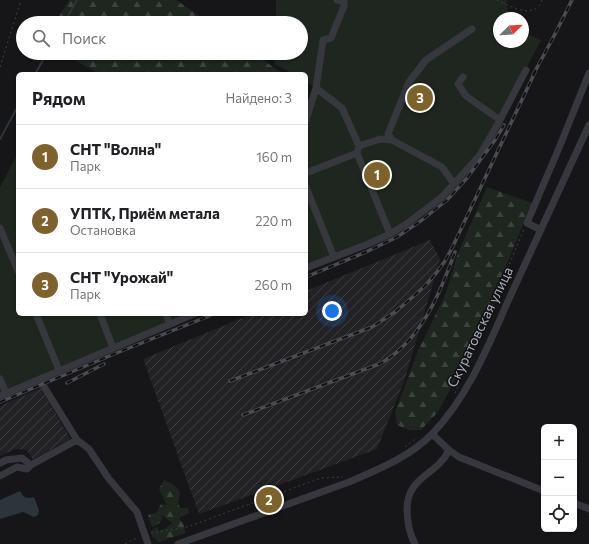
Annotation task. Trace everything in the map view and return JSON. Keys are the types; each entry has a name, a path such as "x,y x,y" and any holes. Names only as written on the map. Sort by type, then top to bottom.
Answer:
{"street":[{"path":"308,114 316,88 323,40 331,38 344,6 344,2 338,0"},
{"path":"392,140 388,134 409,82 426,60 472,29"},
{"path":"308,267 390,234 405,225 442,197 480,155 526,70"},
{"path":"541,230 527,223 589,74"},
{"path":"463,77 458,84 466,96 500,120"},
{"path":"316,88 342,108 390,234"},
{"name":"Скуратовская улица","path":"178,544 350,482 400,459 432,434 450,413 477,370 589,125"},
{"path":"308,172 380,139 392,140 442,167 454,184"},
{"path":"308,192 334,257"},
{"path":"0,228 16,266"},
{"path":"37,316 59,370"},
{"path":"101,316 113,348"},
{"path":"167,316 170,324"},
{"path":"0,379 3,394 189,316"},
{"path":"42,378 43,384 77,440 89,449 109,479 137,512 148,544"},
{"path":"432,434 449,450 459,456 541,490"},
{"path":"0,476 17,467 27,469 31,465 77,440"},
{"path":"415,544 410,534 408,523 407,500 410,491 415,484 447,455 449,450"},
{"path":"0,463 6,460 22,458 31,465"},
{"path":"577,504 589,509"}],"path":[{"path":"0,67 21,0"},
{"path":"498,0 528,12 536,9 541,4 542,0"},
{"path":"454,394 527,223"},
{"path":"405,446 417,438"},
{"path":"125,544 144,534 187,527 321,478 345,477"}],"shaded area":[{"path":"430,240 440,259 405,379 377,449 199,514 143,359 247,316 308,316 308,290"},
{"path":"41,388 71,440 33,460 27,450 15,449 0,456 0,406"},
{"path":"20,491 26,497 34,497 39,510 38,515 34,517 23,512 0,519 0,500"}],"green space":[{"path":"69,0 176,0 200,16 59,16"},
{"path":"276,0 507,0 506,4 508,12 493,12 493,48 529,48 529,35 541,40 500,120 480,155 454,184 405,225 308,267 308,100 316,88 308,83 308,72 289,72 275,64 275,60 308,60 308,16 276,16"},
{"path":"75,60 263,60 280,72 96,72"},
{"path":"16,157 16,316 189,316 0,396 0,187"},
{"path":"487,187 532,203 473,346 438,412 421,430 409,430 397,425 395,412 418,351 446,293 458,253"},
{"path":"164,480 174,485 180,492 178,503 180,508 188,508 189,513 179,518 184,525 185,533 159,542 152,536 151,531 157,527 159,531 172,523 161,514 163,519 152,527 148,515 156,513 161,504 167,505 159,489"}],"waterway":[{"path":"68,16 77,0"},
{"path":"36,72 43,60"},
{"path":"0,139 16,110"}],"railway":[{"path":"533,75 572,0"},
{"path":"230,381 372,327 395,312 426,285 445,261 453,246 536,70"},
{"path":"308,276 366,252 397,237 422,220 447,200 467,178 495,140 504,125"},
{"path":"243,415 379,364 392,356 414,335 431,309 455,252"},
{"path":"0,402 209,316"},
{"path":"67,383 104,364"}],"place":[{"name":"СНТ \"Урожай\"","path":"420,98"},
{"name":"СНТ \"Волна\"","path":"377,175"},
{"name":"УПТК, Приём метала","path":"269,500"}]}
